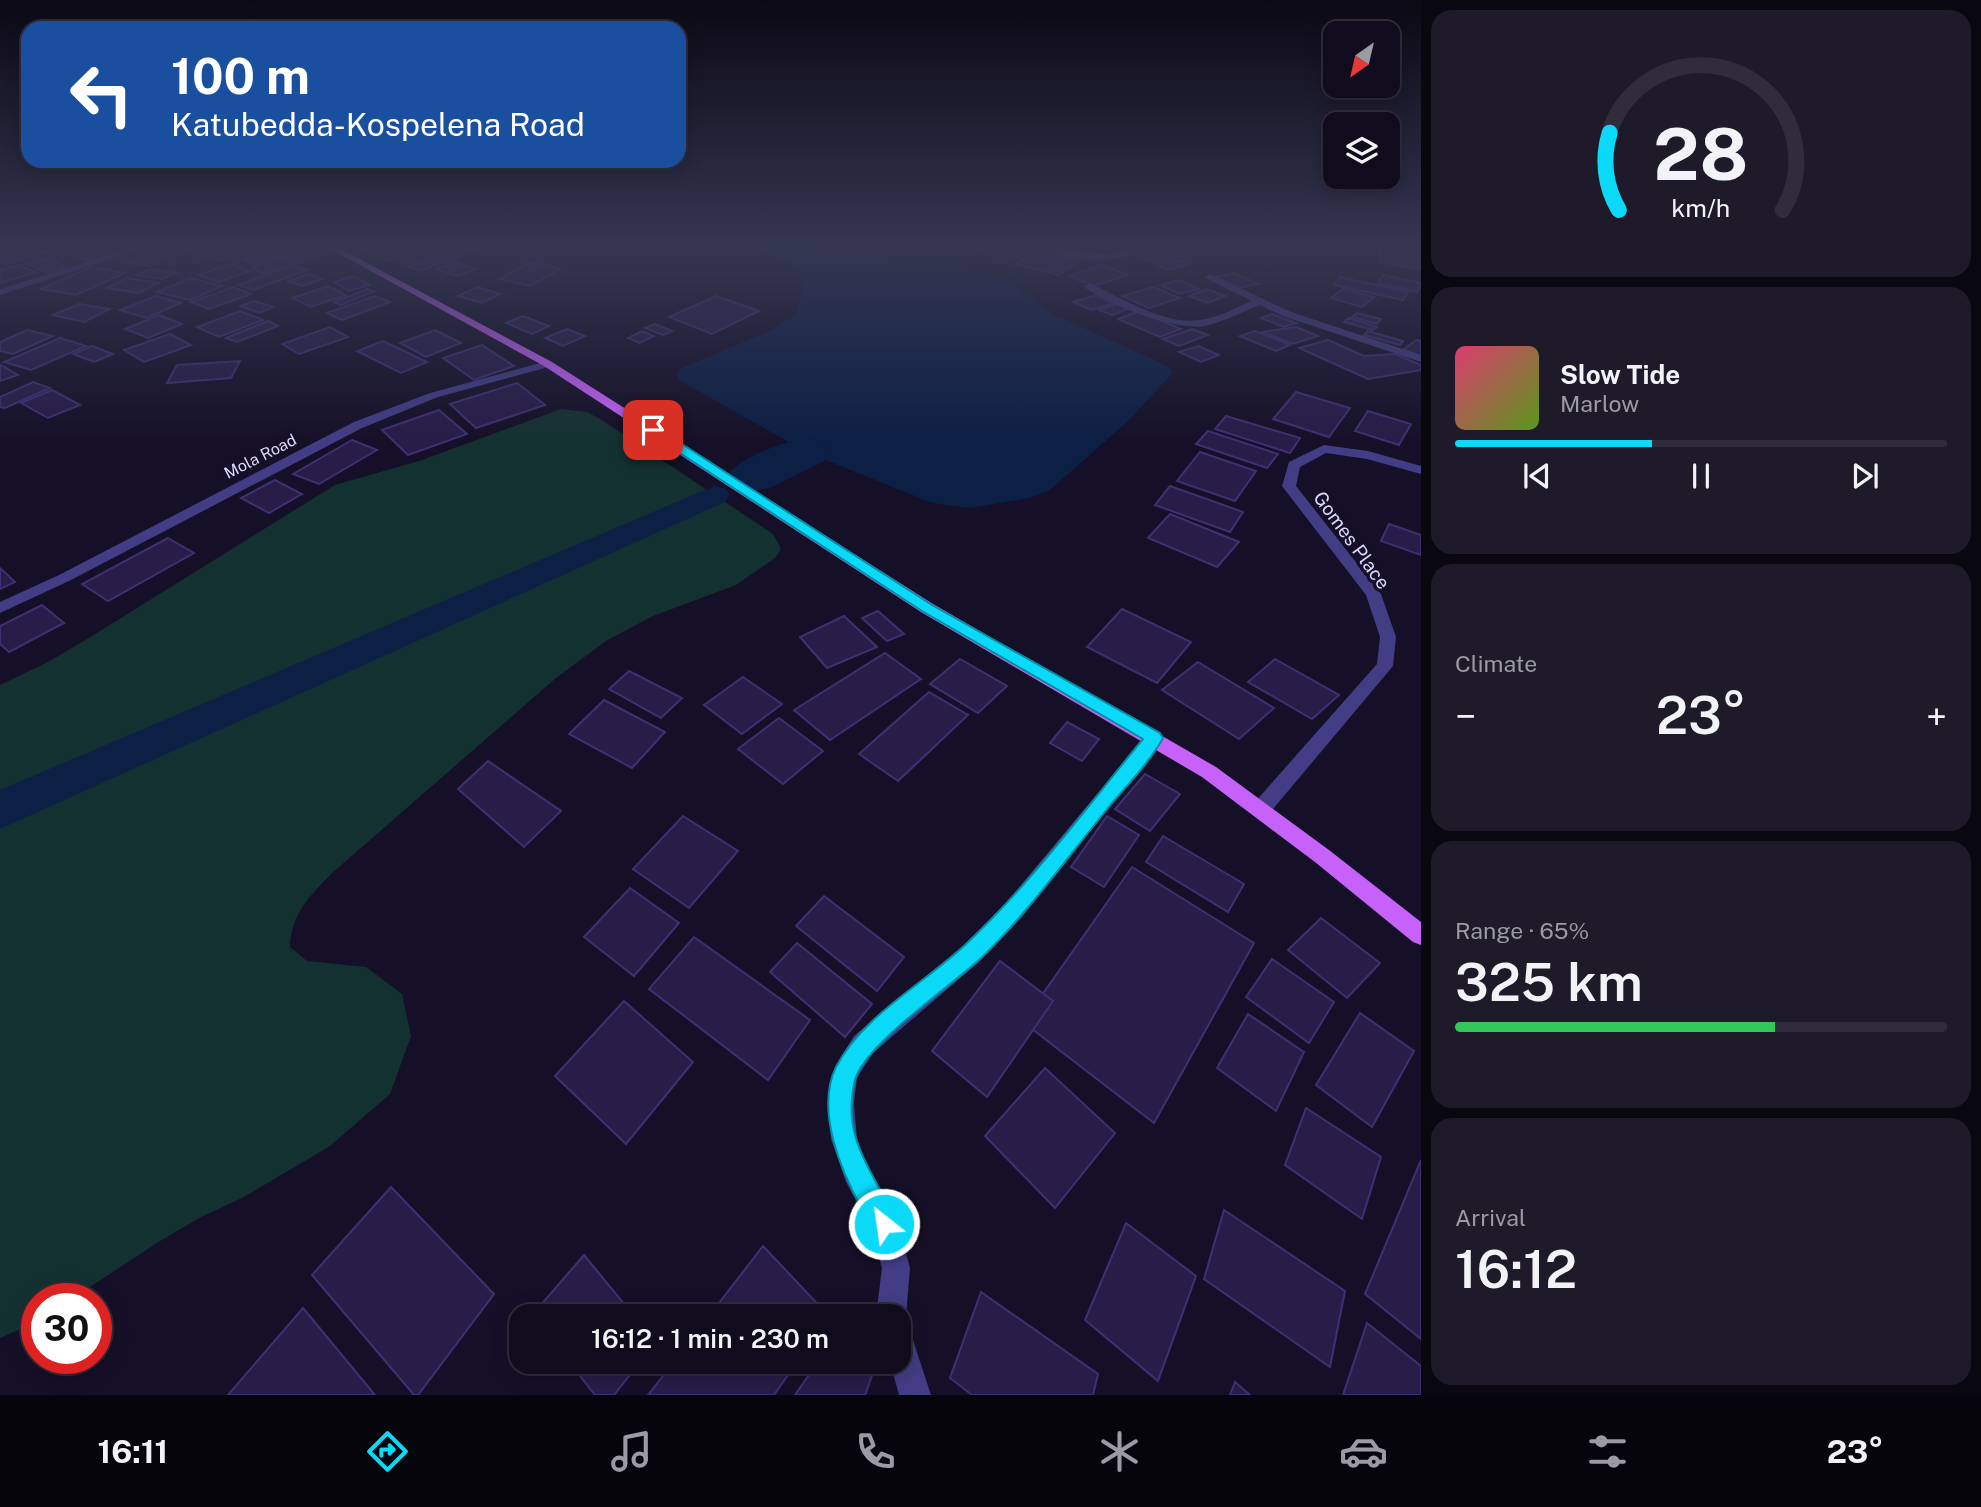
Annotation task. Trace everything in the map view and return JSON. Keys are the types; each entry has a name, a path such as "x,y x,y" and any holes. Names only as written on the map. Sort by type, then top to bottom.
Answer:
{"main road":[{"path":"452,312 548,364 927,608 1209,772 1261,809 1421,935"}],"street":[{"path":"1148,312 1184,324 1204,323 1232,312"},
{"path":"1283,312 1421,359"},
{"name":"Mola Road","path":"0,608 64,578 358,425 434,396 548,364"},
{"name":"Gomes Place","path":"1261,809 1385,666 1388,637 1373,594 1289,486 1294,465 1324,449 1368,455 1421,470"},
{"path":"892,1304 896,1268 884,1224 855,1173 844,1139 841,1103 845,1074 863,1045 972,953 1014,910 1154,738"},
{"path":"909,1374 915,1395"}],"green space":[{"path":"561,409 587,412 773,534 781,549 775,558 736,585 653,616 606,641 556,678 315,890 298,915 290,947 307,961 366,967 402,994 411,1036 390,1094 330,1146 242,1198 201,1217 96,1283 21,1283 21,1329 0,1338 0,685 48,662 92,636 335,485 419,461"}],"water":[{"path":"797,312 1049,312 1155,360 1173,373 1127,422 1050,490 1030,498 970,508 932,503 806,452 679,380 676,374 682,368 765,333"}],"building":[{"path":"60,312 104,312 84,322 53,315"},
{"path":"127,312 160,312 146,318"},
{"path":"237,312 263,320 219,337 197,327"},
{"path":"329,312 363,312 342,320 327,313"},
{"path":"680,312 757,312 712,334 669,317"},
{"path":"1142,312 1181,329 1160,337 1118,319"},
{"path":"1357,313 1381,319 1377,324 1352,317"},
{"path":"1272,314 1296,323 1284,327 1261,318"},
{"path":"159,315 182,324 148,338 125,329"},
{"path":"523,316 549,326 532,334 506,323"},
{"path":"1349,318 1377,327 1373,330 1344,322"},
{"path":"268,321 278,326 237,342 226,338"},
{"path":"655,324 672,331 663,335 645,328"},
{"path":"330,327 348,337 299,354 282,344"},
{"path":"1296,327 1318,336 1293,344 1263,332"},
{"path":"567,329 585,336 563,346 545,338"},
{"path":"1192,329 1208,335 1179,346 1163,339"},
{"path":"27,330 53,336 13,354 0,351 0,342"},
{"path":"435,330 461,343 426,357 400,343"},
{"path":"642,331 654,336 639,343 628,338"},
{"path":"1255,331 1290,345 1276,351 1240,336"},
{"path":"1368,331 1403,341 1400,345 1364,335"},
{"path":"170,334 191,345 144,362 124,350"},
{"path":"60,338 86,346 31,370 4,362"},
{"path":"1328,340 1364,356 1395,354 1421,365 1421,370 1368,379 1299,348"},
{"path":"1416,340 1421,341 1421,356 1403,350"},
{"path":"383,341 427,362 401,373 357,351"},
{"path":"482,345 514,366 474,380 443,358"},
{"path":"92,346 113,354 94,362 73,354"},
{"path":"1198,346 1219,355 1201,362 1179,352"},
{"path":"240,361 231,378 167,383 177,365"},
{"path":"1,365 18,375 0,381"},
{"path":"33,382 50,388 5,408 0,407 0,397"},
{"path":"517,383 545,405 476,428 450,404"},
{"path":"52,390 80,405 48,418 21,403"},
{"path":"1296,392 1350,408 1329,437 1273,419"},
{"path":"439,410 467,434 408,455 382,430"},
{"path":"1368,411 1411,424 1399,445 1355,431"},
{"path":"1226,416 1300,438 1290,453 1215,429"},
{"path":"1208,431 1278,454 1267,468 1196,444"},
{"path":"352,440 377,450 319,484 293,474"},
{"path":"1200,452 1256,471 1235,501 1177,481"},
{"path":"275,480 302,494 269,513 241,498"},
{"path":"1170,486 1243,512 1230,532 1155,505"},
{"path":"1170,514 1239,542 1217,567 1148,538"},
{"path":"1389,524 1421,535 1421,555 1381,541"},
{"path":"168,538 194,553 108,601 82,584"},
{"path":"0,568 15,582 0,589"},
{"path":"42,605 64,623 9,652 0,644 0,626"},
{"path":"1122,609 1191,642 1157,683 1087,647"},
{"path":"878,611 904,634 887,641 862,618"},
{"path":"844,616 877,647 827,668 800,637"},
{"path":"885,653 921,679 830,740 794,710"},
{"path":"960,659 1007,686 978,713 930,684"},
{"path":"1275,659 1339,695 1312,719 1248,682"},
{"path":"1198,662 1274,708 1239,739 1162,690"},
{"path":"629,671 682,698 661,718 609,689"},
{"path":"743,677 782,704 742,734 704,705"},
{"path":"929,692 968,715 898,781 859,754"},
{"path":"604,700 665,732 632,768 569,734"},
{"path":"779,718 823,751 783,784 738,749"},
{"path":"1067,722 1099,739 1082,761 1050,743"},
{"path":"488,761 561,811 524,847 458,789"},
{"path":"1145,774 1180,794 1150,831 1115,809"},
{"path":"683,816 738,851 689,908 633,869"},
{"path":"1107,816 1139,835 1104,887 1071,867"},
{"path":"1163,836 1244,884 1228,912 1146,862"},
{"path":"1132,867 1254,943 1154,1123 1023,1022"},
{"path":"630,888 679,923 634,976 584,937"},
{"path":"824,896 904,957 877,991 796,926"},
{"path":"1321,918 1380,963 1347,998 1288,950"},
{"path":"694,937 810,1020 768,1080 649,989"},
{"path":"797,943 872,1004 845,1037 770,972"},
{"path":"1272,959 1334,1002 1309,1043 1246,997"},
{"path":"1000,961 1053,1001 987,1097 932,1051"},
{"path":"624,1001 693,1062 626,1144 555,1076"},
{"path":"1360,1013 1414,1051 1372,1127 1316,1085"},
{"path":"1248,1014 1304,1052 1276,1111 1217,1068"},
{"path":"1045,1068 1115,1133 1055,1208 985,1136"},
{"path":"1306,1108 1381,1157 1362,1219 1285,1165"},
{"path":"1421,1160 1421,1339 1365,1294"},
{"path":"391,1187 494,1294 418,1395 414,1395 312,1275"},
{"path":"1224,1210 1345,1291 1330,1367 1204,1279"},
{"path":"1126,1223 1196,1276 1158,1381 1085,1320"},
{"path":"763,1246 818,1304 718,1304"},
{"path":"584,1255 624,1304 542,1304"},
{"path":"981,1292 1098,1374 1093,1395 972,1395 950,1378"},
{"path":"303,1308 375,1395 228,1395"},
{"path":"1367,1323 1421,1366 1421,1395 1343,1395"},
{"path":"578,1374 631,1374 614,1395 595,1395"},
{"path":"665,1374 789,1374 774,1395 648,1395"},
{"path":"810,1374 873,1374 865,1395 795,1395"},
{"path":"1235,1382 1250,1395 1230,1395"}],"waterway":[{"path":"752,477 806,452"},
{"path":"0,810 714,495"}],"route":[{"path":"653,430 927,608 1154,738 1014,910 972,953 863,1045 845,1074 841,1103 844,1139 855,1173 884,1224"}]}
